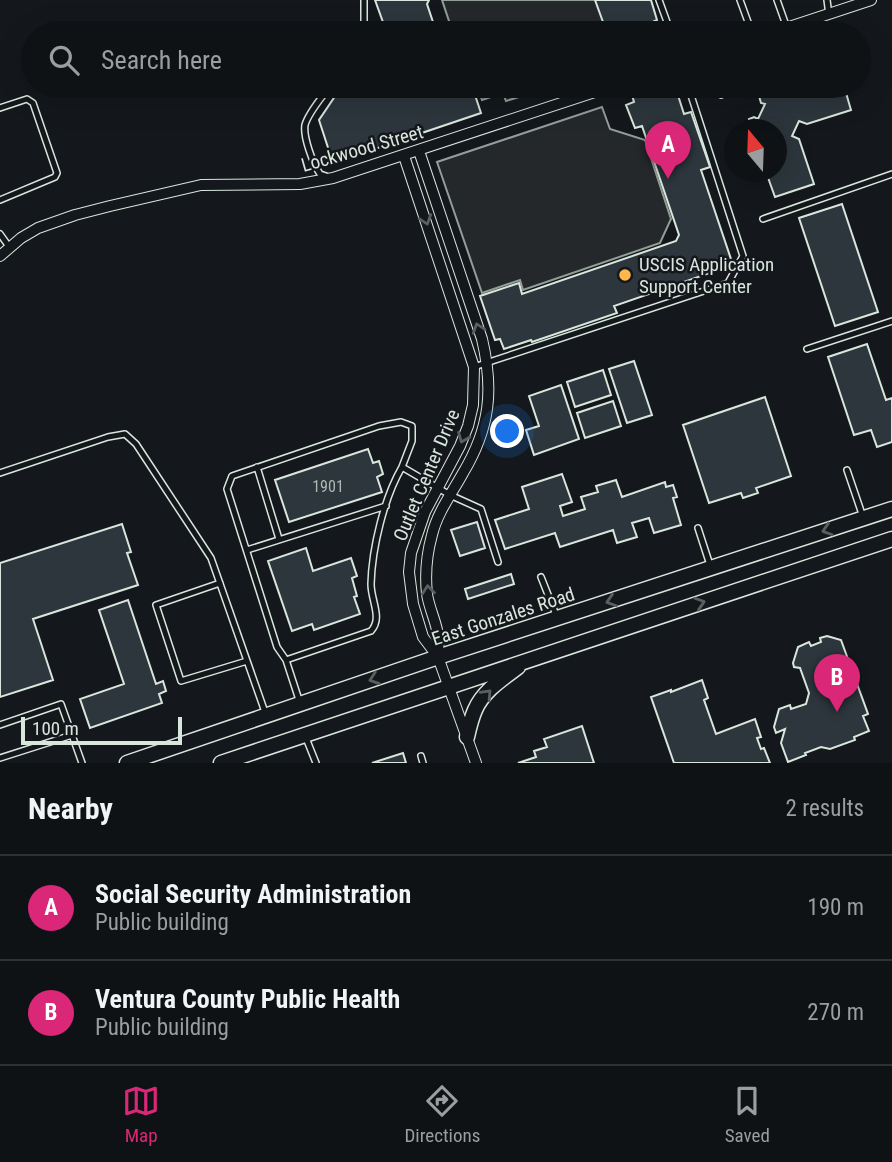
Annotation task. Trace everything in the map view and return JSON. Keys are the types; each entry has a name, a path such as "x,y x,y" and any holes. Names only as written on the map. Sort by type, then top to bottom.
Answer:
{"main road":[{"name":"East Gonzales Road","path":"127,763 438,657 892,509"},
{"path":"221,763 892,539"},
{"path":"467,737 481,699 523,662"}],"street":[{"path":"810,21 871,0"},
{"name":"Lockwood Street","path":"0,256 38,228 65,218 201,185 300,184 333,178 577,98"},
{"name":"Outlet Center Drive","path":"419,151 482,339 487,363 488,406 483,432 432,534 426,573 427,592 438,634 438,657"},
{"name":"Outlet Center Drive","path":"404,156 474,367 473,405 468,426 425,512 411,553 409,572 413,604 423,637 438,657"},
{"path":"438,657 476,763"}],"lane":[{"path":"364,0 364,21"},
{"path":"659,0 667,21"},
{"path":"740,0 748,21"},
{"path":"777,0 784,21"},
{"path":"827,0 829,15"},
{"path":"322,98 304,128 313,163 320,174 333,178"},
{"path":"474,367 728,283 743,256 692,98"},
{"path":"0,108 27,99 33,103 57,173 55,177 0,200"},
{"path":"763,219 892,174"},
{"path":"0,234 10,247"},
{"path":"807,349 892,321"},
{"path":"286,660 371,631 376,625 377,615 371,584 374,556 394,481 412,441 412,426 401,422 379,426 232,476 228,489 277,647 286,660 301,704"},
{"path":"0,473 108,437 125,434 136,444 211,558 266,716"},
{"path":"257,467 279,539"},
{"path":"402,467 450,495 481,509 498,562"},
{"path":"847,470 863,518"},
{"path":"247,550 386,506"},
{"path":"698,528 711,568"},
{"path":"541,577 558,618"},
{"path":"220,583 156,605 181,681 247,661"},
{"path":"0,725 61,704 82,763"},
{"path":"0,758 72,735"},
{"path":"305,735 316,763"},
{"path":"421,756 424,763"}],"shaded area":[{"path":"442,0 597,0 604,21 449,21"},
{"path":"602,107 610,129 645,140 671,219 660,243 523,290 520,280 482,293 437,162"}],"building":[{"path":"375,0 429,0 427,4 433,21 383,21"},
{"path":"595,0 651,0 657,20 655,21 603,21"},
{"path":"334,98 476,98 481,113 333,163 319,120"},
{"path":"633,98 679,98 684,114 691,112 710,167 701,170 733,265 614,306 617,313 504,349 500,339 495,340 480,296 519,283 522,294 676,241 679,235 642,126 635,128 626,105 634,102"},
{"path":"760,98 848,98 851,110 807,124 799,121 792,136 799,139 814,184 775,197 770,182 787,182 787,119 758,119 765,104 761,103"},
{"path":"842,204 878,312 835,326 799,218"},
{"path":"867,344 886,400 892,398 892,442 877,447 871,430 854,435 828,357"},
{"path":"634,361 652,415 627,423 609,369"},
{"path":"603,370 611,395 575,407 567,382"},
{"path":"561,385 579,439 534,455 526,430 539,426 529,396"},
{"path":"765,397 791,476 756,488 758,493 743,498 741,493 709,503 683,425"},
{"path":"613,401 621,426 585,438 577,413"},
{"path":"368,449 373,463 379,461 383,474 377,477 382,492 289,522 275,480"},
{"path":"562,474 572,502 560,506 563,516 585,509 581,497 598,492 596,486 616,480 622,497 665,482 666,487 673,485 677,497 673,498 681,525 654,533 649,518 632,523 637,537 617,543 613,530 560,547 555,533 505,549 495,520 529,509 522,487"},
{"path":"477,522 485,548 460,556 451,530"},
{"path":"122,524 131,552 127,553 138,585 33,619 53,680 0,697 0,563"},
{"path":"306,548 313,571 351,558 357,576 352,578 357,596 354,597 360,614 314,630 312,624 292,631 268,561"},
{"path":"511,574 514,584 468,599 465,589"},
{"path":"128,600 156,684 163,681 166,691 159,694 162,703 90,728 80,699 124,684 99,610"},
{"path":"827,636 841,640 868,714 863,716 869,731 854,737 855,740 830,749 821,747 788,762 781,743 785,729 776,733 774,727 779,709 790,705 791,709 806,704 809,693 800,668 794,667 793,663 798,647 809,642 811,646"},
{"path":"702,680 708,698 704,700 716,734 755,719 761,737 757,738 770,763 674,763 651,697"},
{"path":"582,726 594,763 518,763 536,757 534,751 547,747 544,739"},
{"path":"403,753 406,763 372,763"}],"place":[{"name":"Social Security Administration","path":"668,179"},
{"name":"USCIS Application Support Center","path":"625,275"},
{"name":"Ventura County Public Health","path":"837,712"}]}
